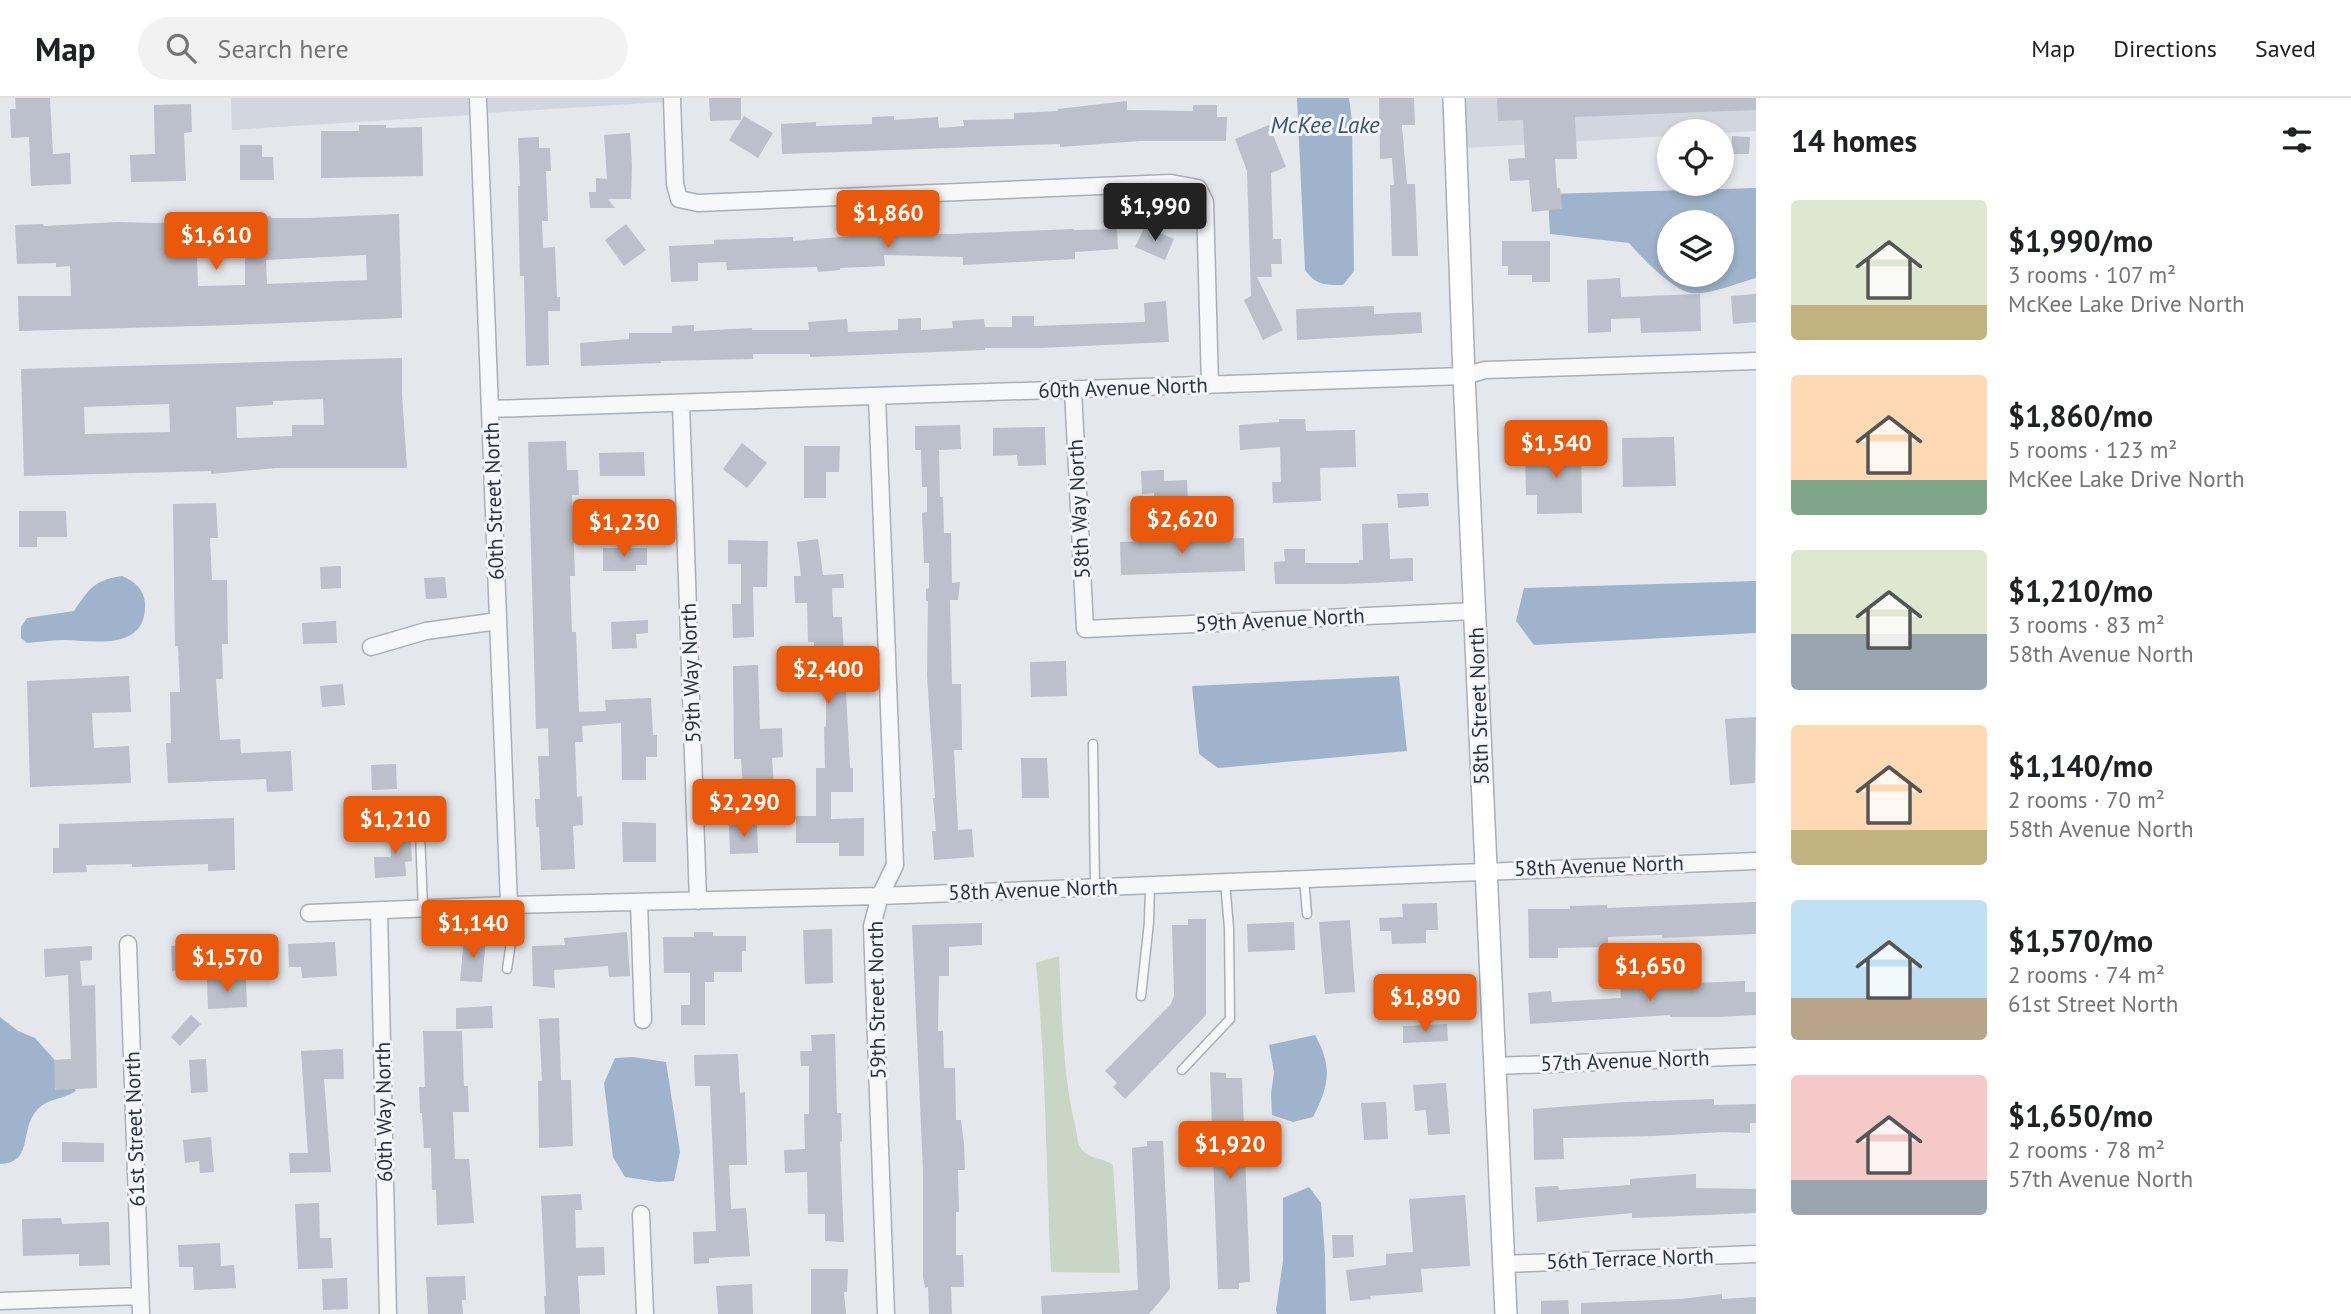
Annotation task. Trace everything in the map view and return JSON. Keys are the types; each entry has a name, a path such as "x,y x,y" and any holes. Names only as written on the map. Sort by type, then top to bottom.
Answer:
{"street":[{"name":"60th Street North","path":"478,98 509,905"},
{"path":"672,98 675,184 679,199 698,204 1171,183 1198,188 1205,202 1210,384"},
{"name":"58th Street North","path":"1454,98 1506,1314"},
{"name":"60th Avenue North","path":"490,410 1464,376 1485,370 1756,361"},
{"name":"58th Way North","path":"1073,389 1085,629"},
{"name":"59th Street North","path":"877,396 895,865 880,896 872,926 886,1314"},
{"name":"59th Way North","path":"681,404 698,901"},
{"name":"59th Avenue North","path":"1085,629 1475,611"},
{"path":"371,647 426,631 498,621"},
{"name":"58th Avenue North","path":"309,913 880,896 1756,861"},
{"path":"639,902 643,1020"},
{"name":"60th Way North","path":"379,911 388,1314"},
{"name":"61st Street North","path":"128,944 141,1314"},
{"name":"57th Avenue North","path":"1495,1066 1756,1056"},
{"path":"642,1214 645,1314"},
{"name":"56th Terrace North","path":"1504,1264 1756,1254"},
{"path":"0,1301 140,1296"}],"lane":[{"path":"1093,744 1095,887"},
{"path":"420,832 423,909"},
{"path":"1304,878 1307,914"},
{"path":"1182,1070 1230,1019 1229,928 1225,882"},
{"path":"1141,996 1150,885"},
{"path":"507,969 512,916 509,905"}],"shaded area":[{"path":"231,98 469,98 470,115 232,130"},
{"path":"486,98 663,98 663,102 487,113"},
{"path":"1463,98 1756,98 1756,131 1734,132 1734,119 1657,119 1657,137 1466,148"}],"green space":[{"path":"1059,956 1063,1041 1071,1104 1080,1147 1087,1154 1113,1165 1120,1273 1051,1272 1044,1079 1036,963"}],"water":[{"name":"McKee Lake","path":"1297,98 1349,98 1352,121 1354,271 1343,285 1321,283 1305,270"},
{"path":"1756,188 1756,278 1734,284 1734,210 1657,210 1657,271 1629,243 1550,234 1548,194 1657,191 1657,196 1734,196 1734,189"},
{"path":"1726,287 1702,293 1687,292 1679,288"},
{"path":"122,576 138,586 145,603 138,629 129,636 104,641 60,640 27,643 21,638 21,627 27,618 74,611 98,583"},
{"path":"1756,581 1756,633 1534,645 1516,621 1524,588"},
{"path":"1399,676 1407,751 1218,768 1199,754 1192,686"},
{"path":"0,1017 18,1031 35,1038 60,1066 76,1091 46,1103 37,1110 28,1127 18,1158 0,1164"},
{"path":"1315,1035 1325,1057 1327,1076 1323,1096 1313,1117 1293,1122 1272,1115 1274,1072 1269,1045"},
{"path":"633,1057 666,1062 680,1152 674,1181 658,1182 625,1177 613,1157 604,1083 615,1058"},
{"path":"1309,1187 1321,1203 1326,1314 1277,1314 1283,1261 1283,1198"}],"building":[{"path":"15,98 50,98 53,154 70,153 71,184 31,186 29,137 11,138 10,109 16,109"},
{"path":"709,98 741,98 741,120 710,121"},
{"path":"1379,98 1414,98 1415,125 1402,125 1407,184 1415,184 1418,256 1392,256 1392,158 1380,159"},
{"path":"1497,98 1756,98 1756,110 1575,117 1577,159 1555,159 1562,209 1532,212 1529,180 1510,181 1508,159 1525,158 1523,120 1498,121"},
{"path":"1127,101 1127,110 1193,111 1193,105 1217,105 1217,117 1227,117 1226,141 1140,141 1060,147 1060,144 782,154 781,124 872,124 872,117 894,116 894,120 938,117 939,128 964,126 963,120 1014,119 1014,113 1058,111"},
{"path":"191,104 192,132 184,133 186,181 131,182 130,155 155,154 154,105"},
{"path":"744,116 773,133 758,158 729,140"},
{"path":"359,125 386,125 386,128 422,127 423,176 321,178 321,131 359,131"},
{"path":"1269,125 1286,167 1271,173 1273,239 1281,239 1282,264 1271,264 1272,277 1257,277 1283,330 1263,340 1244,300 1251,296 1247,171 1235,139"},
{"path":"630,133 631,199 608,199 615,208 590,208 589,192 596,192 596,178 607,179 604,135"},
{"path":"1734,136 1750,137 1749,154 1734,154"},
{"path":"539,137 539,148 550,148 551,171 546,171 548,221 542,221 543,248 555,247 560,311 548,311 549,365 526,366 524,276 520,276 518,138"},
{"path":"240,145 262,145 262,157 273,157 274,180 240,180"},
{"path":"399,214 402,318 19,331 18,296 71,296 70,266 56,267 56,263 17,264 15,225 155,223 271,216 308,218","holes":["245,255 245,285 198,286 197,257","366,255 367,280 267,284 266,260"]},
{"path":"626,224 646,250 624,266 605,240"},
{"path":"1145,226 1174,239 1165,260 1135,247"},
{"path":"1117,229 1118,249 1075,252 1075,259 963,265 963,257 884,255 885,266 818,272 817,267 727,270 726,262 698,263 698,281 671,282 669,246 714,244 714,240 793,237 793,241 893,233 950,234"},
{"path":"1502,241 1550,241 1550,282 1532,282 1532,275 1508,275 1508,266 1502,266"},
{"path":"1620,278 1621,297 1700,294 1701,331 1641,333 1640,318 1611,319 1611,332 1588,333 1587,280"},
{"path":"1756,294 1756,322 1733,324 1731,296"},
{"path":"1166,301 1169,342 810,357 810,354 753,354 753,359 581,366 580,343 629,339 629,333 672,333 672,326 694,325 694,331 752,328 809,330 808,322 847,319 848,332 898,330 898,319 921,318 921,330 953,328 952,321 984,319 985,327 1012,327 1012,316 1034,316 1034,326 1145,322 1144,303"},
{"path":"1374,306 1374,314 1421,312 1422,333 1297,340 1296,309"},
{"path":"402,358 407,468 276,468 211,474 211,471 24,476 21,369","holes":["323,399 324,425 292,425 292,436 237,438 236,407 273,405 273,401","169,404 170,432 85,434 84,407"]},
{"path":"1279,419 1305,419 1306,431 1355,430 1356,467 1320,468 1321,501 1273,503 1272,482 1281,482 1280,447 1240,450 1239,425 1279,422"},
{"path":"960,425 961,449 939,450 940,497 943,497 944,533 951,533 952,583 960,582 958,600 950,600 952,684 961,684 962,750 954,750 958,830 972,829 974,857 934,860 932,831 936,831 935,798 927,675 926,589 929,588 929,563 924,563 922,513 927,512 927,487 922,487 921,450 915,450 915,426"},
{"path":"1045,427 1046,465 1018,466 1017,455 993,456 993,428"},
{"path":"1674,437 1676,486 1623,487 1622,438"},
{"path":"566,441 567,470 578,470 579,495 572,495 575,576 570,576 572,632 576,632 579,712 606,711 605,700 651,698 653,735 657,735 657,757 646,757 646,780 622,780 621,723 582,726 583,742 575,742 577,797 582,796 583,825 573,826 575,869 541,870 535,799 540,799 538,756 549,756 548,728 536,729 528,442"},
{"path":"1558,442 1581,442 1582,513 1537,514 1537,495 1526,495 1525,456 1558,456"},
{"path":"742,443 767,463 747,488 723,469"},
{"path":"804,446 840,446 839,472 826,472 826,498 804,498"},
{"path":"644,452 645,476 600,476 599,453"},
{"path":"1164,470 1164,481 1187,480 1188,503 1154,505 1154,493 1142,494 1141,471"},
{"path":"1428,493 1429,506 1398,508 1397,494"},
{"path":"216,503 218,538 210,538 212,580 227,580 228,644 222,644 223,679 216,679 220,740 240,739 241,753 291,751 293,791 267,792 266,779 168,783 166,743 171,743 170,692 180,692 178,646 175,646 173,504"},
{"path":"19,511 66,511 67,537 37,537 37,547 19,547"},
{"path":"1388,523 1390,559 1413,558 1413,581 1275,584 1274,562 1285,561 1284,549 1305,549 1305,563 1359,563 1359,560 1363,560 1362,524"},
{"path":"1244,538 1245,571 1121,575 1120,542"},
{"path":"818,539 823,575 843,574 844,588 832,588 833,617 842,617 850,768 853,768 853,792 831,792 831,819 864,818 864,856 839,856 839,843 796,843 796,816 816,816 816,768 825,768 826,680 814,680 814,642 808,642 807,603 795,603 794,576 801,576 797,542"},
{"path":"728,540 768,541 767,587 753,587 754,637 733,638 732,604 741,604 741,564 728,564"},
{"path":"603,548 647,548 647,565 636,565 636,571 603,571"},
{"path":"341,566 341,588 321,589 320,567"},
{"path":"445,577 447,598 426,599 424,578"},
{"path":"648,620 648,633 636,634 637,648 612,649 611,622"},
{"path":"336,621 337,643 303,644 302,623"},
{"path":"1066,661 1067,696 1031,697 1030,662"},
{"path":"758,665 760,729 782,728 783,757 772,758 774,787 743,789 741,759 734,759 733,666"},
{"path":"129,676 131,712 92,713 94,748 129,746 131,783 30,787 27,681"},
{"path":"343,684 345,705 322,707 320,686"},
{"path":"1756,717 1755,783 1730,785 1725,719"},
{"path":"1021,758 1047,758 1049,798 1022,798"},
{"path":"396,764 397,789 372,790 371,765"},
{"path":"234,818 235,870 208,871 208,864 132,867 132,864 86,865 87,872 53,873 53,848 59,848 59,824"},
{"path":"622,822 656,823 656,862 623,862"},
{"path":"757,824 758,853 730,854 729,825"},
{"path":"410,830 412,861 405,862 406,876 375,878 374,857 391,857 390,831"},
{"path":"1756,902 1756,934 1608,937 1608,947 1558,948 1558,958 1529,958 1528,909"},
{"path":"1437,903 1438,930 1426,930 1426,943 1392,944 1391,931 1380,931 1379,918 1403,917 1402,904"},
{"path":"1188,919 1206,919 1206,1015 1125,1099 1113,1087 1117,1083 1105,1071 1171,1004 1174,995 1172,925 1188,925"},
{"path":"1350,920 1355,992 1325,994 1319,922"},
{"path":"1294,922 1295,950 1248,952 1247,924"},
{"path":"982,923 982,945 949,947 949,976 939,976 938,1031 943,1031 944,1068 955,1068 956,1120 961,1120 964,1144 965,1170 958,1170 956,1255 963,1255 964,1287 951,1287 952,1314 929,1314 928,1287 925,1288 923,1277 923,1171 912,925"},
{"path":"832,929 833,983 805,984 803,930"},
{"path":"627,932 630,976 609,977 608,966 554,970 555,988 533,986 532,946 565,945 564,938"},
{"path":"694,932 713,932 713,936 746,936 746,951 742,951 742,972 714,972 714,982 705,982 705,1025 681,1025 681,1005 690,1005 690,973 664,973 663,937 694,937"},
{"path":"464,938 486,939 482,982 460,981"},
{"path":"335,942 337,976 302,978 301,967 289,967 288,944"},
{"path":"203,944 204,969 172,971 171,946"},
{"path":"92,946 92,960 80,961 82,986 95,985 97,1088 55,1090 54,1060 71,1059 68,975 45,977 44,949"},
{"path":"246,979 247,1007 208,1009 207,980"},
{"path":"1745,981 1745,992 1756,992 1756,1015 1670,1015 1530,1024 1528,993 1551,991 1552,1002 1621,998 1620,986"},
{"path":"492,1006 493,1028 456,1029 456,1008"},
{"path":"191,1015 201,1024 180,1046 171,1037"},
{"path":"559,1018 561,1080 571,1080 573,1146 539,1148 538,1081 542,1081 539,1019"},
{"path":"1447,1024 1448,1041 1403,1043 1403,1026"},
{"path":"423,1031 462,1031 464,1086 468,1086 469,1112 453,1112 455,1159 469,1159 474,1223 437,1225 436,1190 432,1190 431,1148 424,1148 420,1113 419,1087 425,1087"},
{"path":"835,1034 837,1113 841,1113 844,1242 825,1241 825,1214 808,1214 807,1172 785,1173 784,1150 805,1149 804,1114 809,1114 809,1066 801,1066 800,1051 812,1051 811,1035"},
{"path":"343,1049 344,1079 324,1079 331,1172 290,1173 289,1153 308,1153 301,1051"},
{"path":"738,1054 740,1093 745,1092 747,1165 729,1165 731,1209 746,1208 750,1256 709,1258 709,1263 694,1264 693,1232 716,1231 710,1086 695,1086 694,1055"},
{"path":"206,1059 208,1092 191,1093 189,1060"},
{"path":"1210,1072 1226,1073 1226,1078 1242,1078 1250,1282 1239,1283 1239,1289 1218,1289"},
{"path":"1446,1083 1450,1134 1428,1135 1426,1110 1415,1111 1413,1085"},
{"path":"1714,1099 1714,1105 1756,1104 1756,1123 1750,1123 1750,1133 1563,1138 1564,1159 1534,1160 1533,1109"},
{"path":"1386,1102 1388,1139 1364,1140 1361,1103"},
{"path":"211,1137 214,1172 200,1173 199,1161 185,1163 183,1140"},
{"path":"1147,1141 1163,1141 1170,1289 1149,1314 1042,1314 1041,1296 1138,1290 1132,1148 1147,1146"},
{"path":"62,1142 104,1143 104,1162 62,1162"},
{"path":"1696,1174 1696,1188 1756,1189 1756,1213 1632,1218 1632,1213 1537,1222 1535,1187 1558,1186 1559,1190 1630,1185 1630,1179"},
{"path":"581,1194 582,1210 575,1210 576,1248 604,1247 605,1275 578,1276 580,1314 545,1314 541,1196"},
{"path":"1465,1195 1470,1266 1421,1269 1423,1292 1370,1296 1371,1299 1350,1301 1346,1270 1386,1265 1386,1254 1413,1252 1409,1199"},
{"path":"319,1203 320,1238 331,1238 333,1268 298,1269 295,1204"},
{"path":"61,1218 62,1224 109,1222 110,1265 79,1266 79,1254 23,1256 22,1219"},
{"path":"1332,1235 1353,1235 1354,1257 1333,1258"},
{"path":"220,1243 221,1266 234,1265 236,1288 194,1290 193,1267 179,1267 178,1245"},
{"path":"811,1269 848,1269 847,1292 844,1292 846,1314 811,1314"},
{"path":"465,1276 466,1300 462,1300 463,1314 428,1314 426,1277"},
{"path":"347,1278 348,1309 323,1310 322,1279"},
{"path":"752,1284 753,1314 718,1314 716,1286"},
{"path":"1722,1294 1722,1299 1756,1297 1756,1314 1581,1314 1581,1303 1681,1299"},
{"path":"1568,1300 1569,1314 1541,1314 1541,1301"}]}
